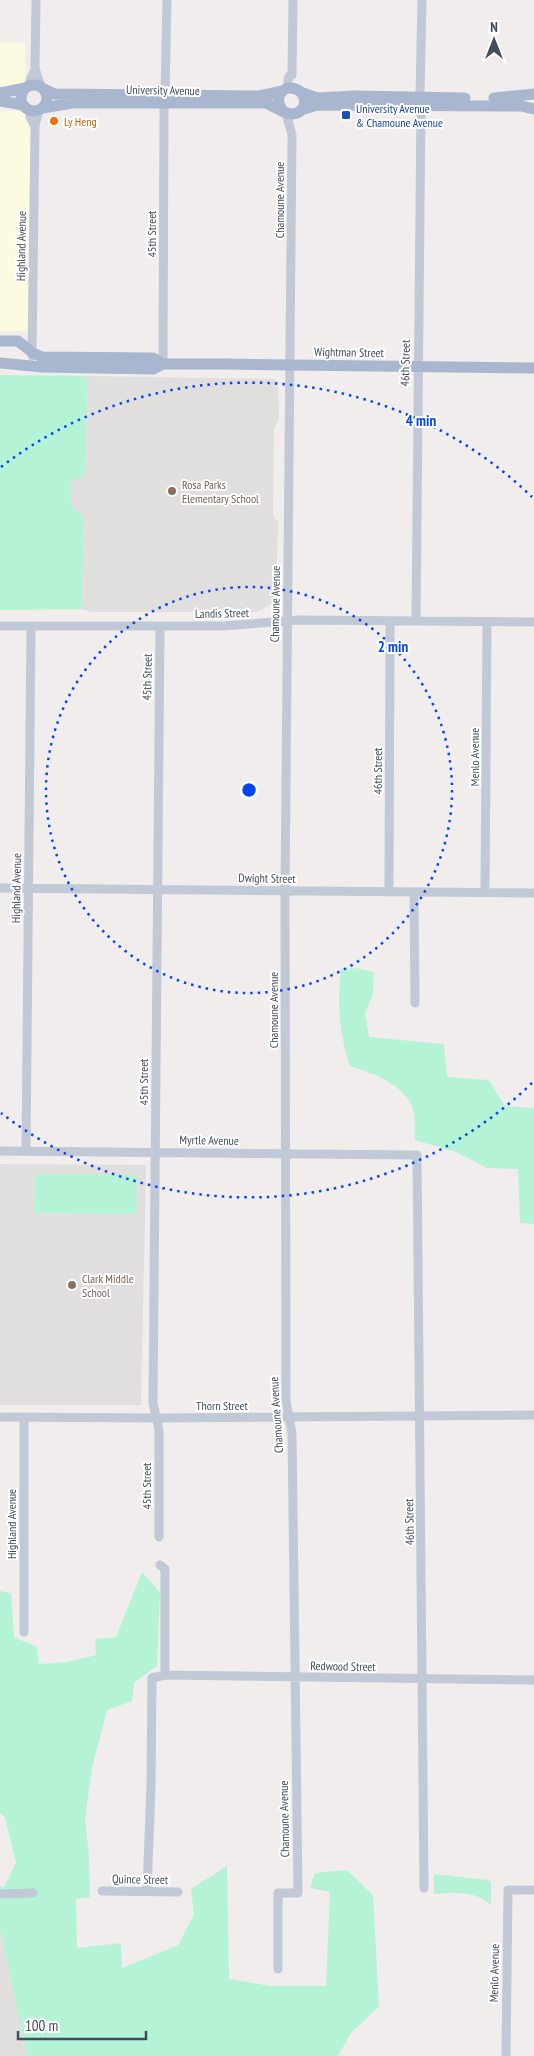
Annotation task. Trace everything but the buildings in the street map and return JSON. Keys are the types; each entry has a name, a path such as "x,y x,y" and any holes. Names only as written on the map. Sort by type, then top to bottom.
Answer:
{"main road":[{"name":"University Avenue","path":"26,87 43,87 55,94 266,103 284,111 300,111 317,105 503,98 534,94"},
{"path":"0,93 26,87"},
{"path":"26,87 21,96 34,108 47,101 43,87"},
{"name":"University Avenue","path":"0,101 34,108 72,103 259,96 292,90 317,98 534,107"},
{"path":"284,111 278,98 292,90 305,102 300,111"},
{"path":"534,100 534,107"},
{"name":"Wightman Street","path":"0,341 18,341 32,353 42,357 153,358 163,364"},
{"name":"Wightman Street","path":"0,363 32,366 153,369 163,364 534,368"}],"street":[{"path":"36,0 36,69 43,87"},
{"name":"45th Street","path":"163,364 164,99 167,0"},
{"path":"292,90 289,76 292,75 293,0"},
{"name":"46th Street","path":"416,621 422,0"},
{"path":"26,87 36,69"},
{"name":"Highland Avenue","path":"32,366 34,126 30,117 34,108"},
{"name":"Chamoune Avenue","path":"278,1969 278,1893 298,1892 290,1417 286,1401 285,891 291,126 288,125 284,111"},
{"name":"Chamoune Avenue","path":"291,126 294,125 300,111"},
{"name":"Landis Street","path":"0,626 223,626 287,621 534,622"},
{"name":"46th Street","path":"389,892 390,621"},
{"name":"Menlo Avenue","path":"485,893 487,622"},
{"name":"Highland Avenue","path":"26,1151 31,626"},
{"name":"45th Street","path":"159,1537 157,1418 153,1403 160,626"},
{"name":"Dwight Street","path":"0,888 534,893"},
{"path":"414,892 414,1003"},
{"name":"Myrtle Avenue","path":"0,1150 417,1155"},
{"name":"46th Street","path":"417,1155 424,1888"},
{"name":"Thorn Street","path":"0,1417 157,1418 534,1415"},
{"name":"Highland Avenue","path":"24,1417 24,1632"},
{"path":"160,1565 164,1570 164,1675"},
{"name":"Redwood Street","path":"147,1891 151,1786 152,1678 164,1675 534,1680"},
{"name":"Menlo Avenue","path":"506,2056 508,1890 534,1890"},
{"name":"Quince Street","path":"102,1891 178,1892"},
{"path":"0,1894 32,1893"}],"shaded area":[{"path":"0,42 25,43 25,81 21,86 0,86"},
{"path":"0,111 31,111 28,331 0,331"},
{"name":"Rosa Parks Elementary School","path":"87,376 273,379 278,382 279,419 274,428 273,516 278,522 276,602 256,612 91,612 82,609 84,517 71,505 71,479 86,469"},
{"name":"Clark Middle School","path":"0,1164 146,1165 141,1405 0,1405"},
{"path":"0,1911 30,2056 0,2056"}],"green space":[{"path":"0,375 87,376 86,469 81,479 71,479 71,505 84,517 82,609 0,610"},
{"path":"356,968 374,972 373,994 365,1013 369,1037 444,1044 447,1077 489,1080 505,1106 534,1108 534,1224 520,1223 518,1169 487,1168 456,1152 415,1140 413,1109 403,1093 387,1081 350,1066 341,1030 339,1007 340,982 341,969"},
{"path":"35,1174 137,1175 137,1214 34,1213"},
{"path":"142,1572 160,1593 157,1666 134,1683 132,1701 107,1710 92,1768 85,1820 89,1856 90,1897 76,1899 77,1948 121,1943 122,1968 178,1945 194,1915 191,1889 227,1866 229,1979 271,1986 326,1986 330,1892 310,1888 315,1873 347,1870 373,1895 379,2006 351,2033 338,2056 27,2056 0,1928 0,1887 4,1887 16,1863 5,1817 0,1813 0,1591 11,1593 14,1637 37,1647 39,1664 67,1662 96,1655 95,1639 116,1637"},
{"path":"434,1874 488,1880 491,1882 491,1905 485,1900 471,1895 457,1893 434,1894"}],"place":[{"name":"University Avenue & Chamoune Avenue","path":"346,115"},
{"name":"Ly Heng","path":"54,121"},
{"name":"Rosa Parks Elementary School","path":"172,491"},
{"name":"Clark Middle School","path":"72,1285"}]}
